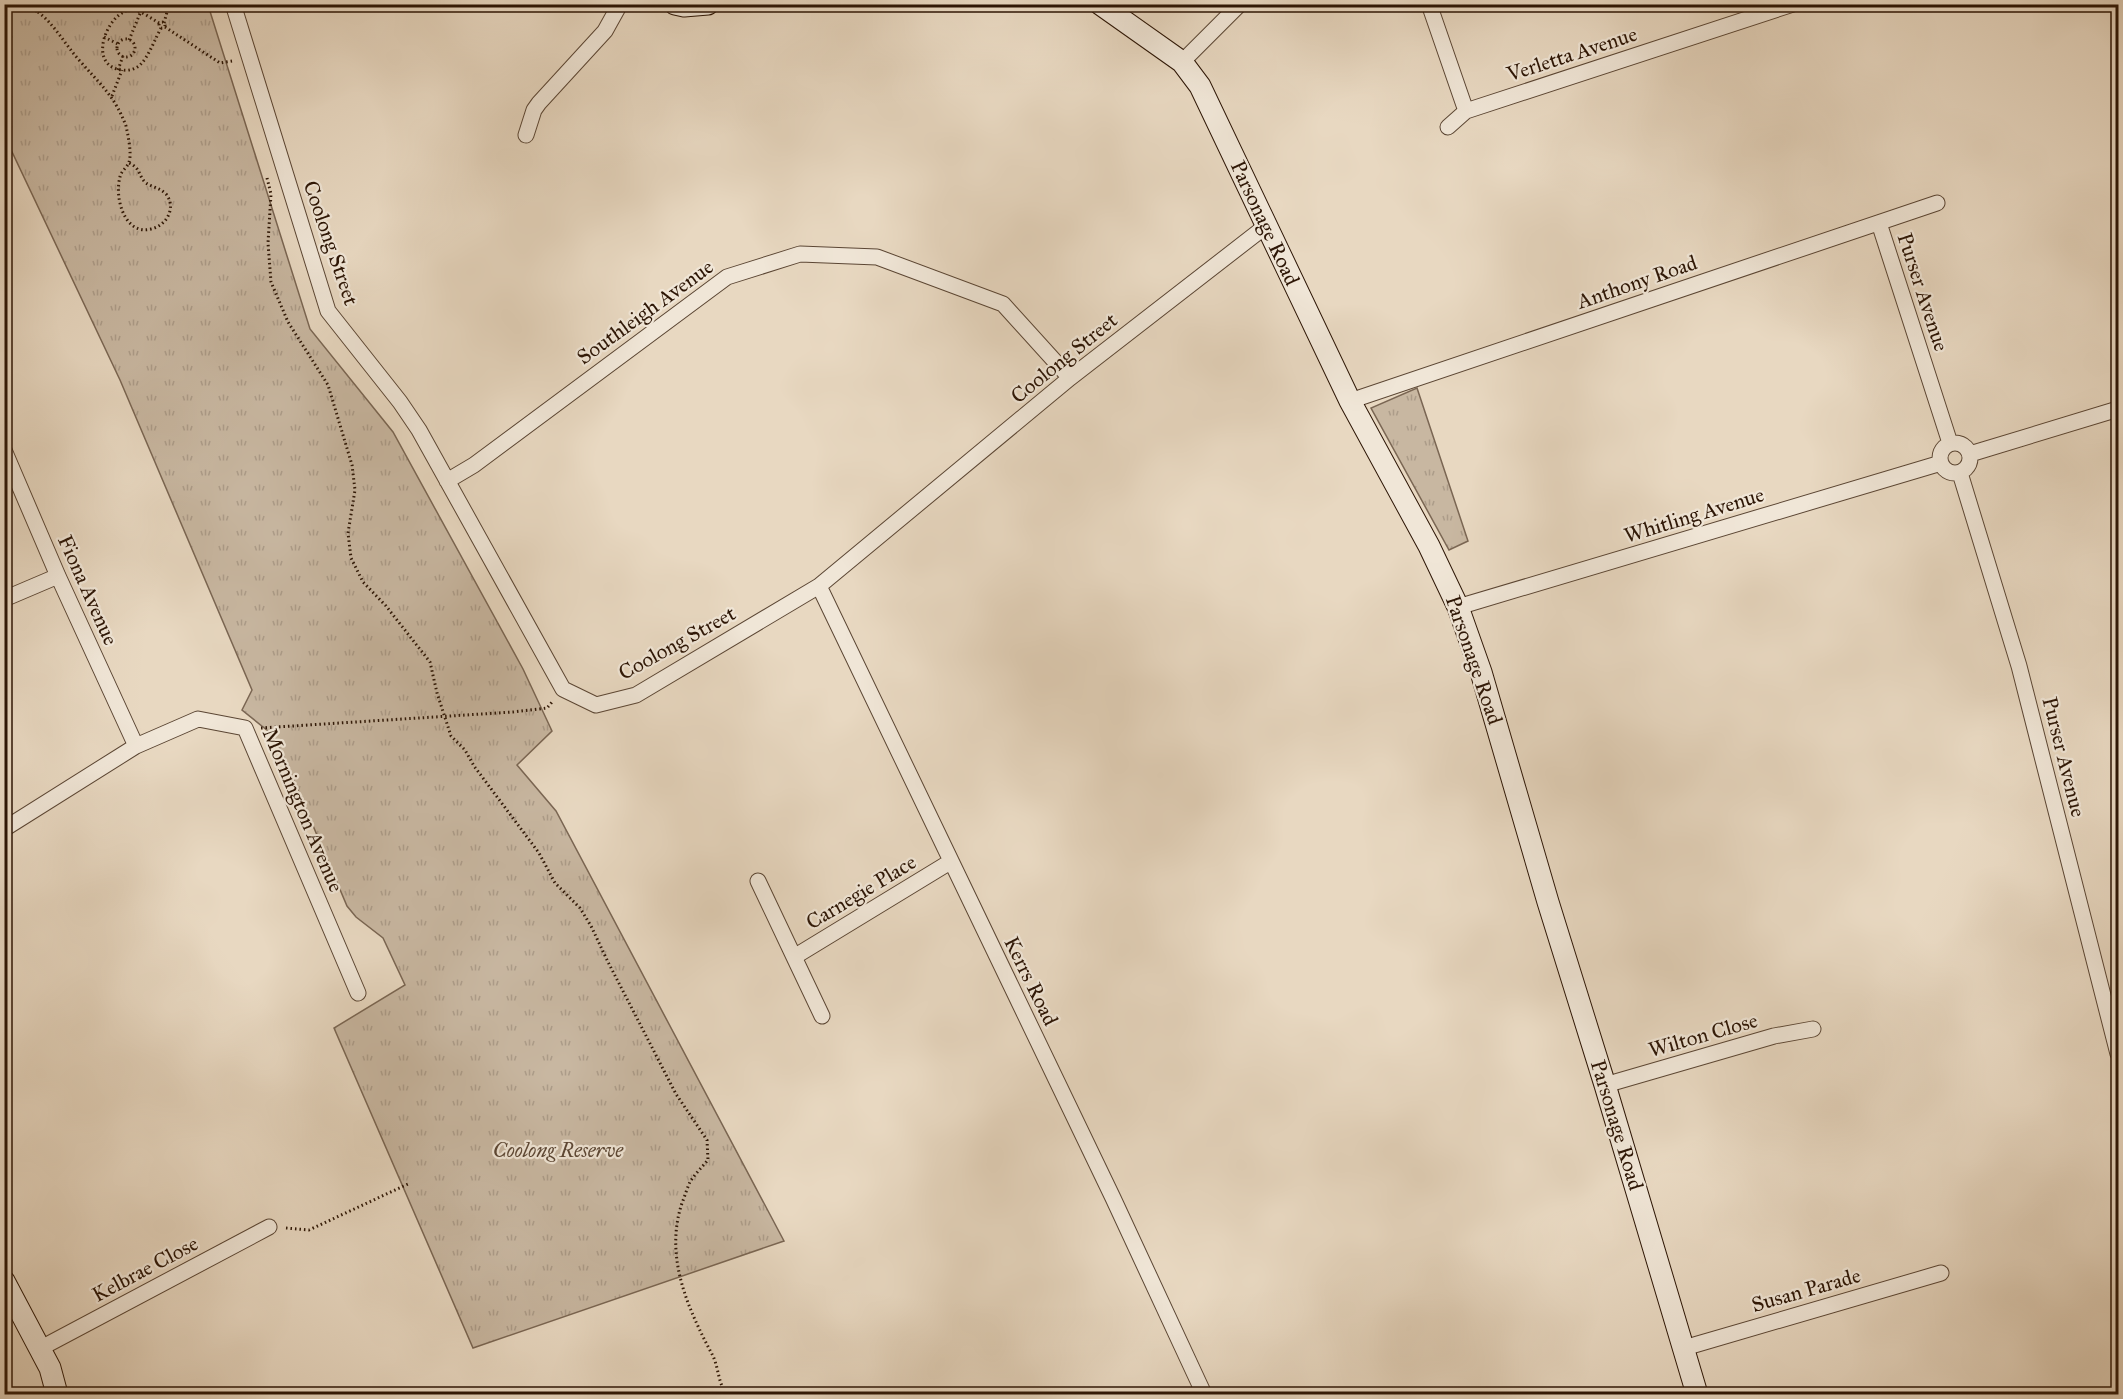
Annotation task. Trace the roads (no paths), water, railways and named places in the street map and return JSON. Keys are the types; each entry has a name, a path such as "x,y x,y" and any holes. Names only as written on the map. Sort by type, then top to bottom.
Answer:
{"street":[{"name":"Coolong Street","path":"233,4 328,311 407,412 563,689 596,705 636,694 819,586 1070,378 1266,226"},
{"path":"526,135 534,110 539,103 605,31 620,4"},
{"path":"675,4 708,4"},
{"name":"Parsonage Road","path":"1100,4 1182,62 1200,86 1350,401 1429,546 1458,607 1481,672 1697,1395"},
{"path":"1182,62 1240,4"},
{"path":"1429,4 1466,111"},
{"name":"Verletta Avenue","path":"1448,127 1466,111 1793,4"},
{"name":"Anthony Road","path":"1350,401 1937,203"},
{"name":"Purser Avenue","path":"1879,223 1950,443"},
{"name":"Southleigh Avenue","path":"447,481 474,465 726,277 800,255 877,256 1003,304 1070,378"},
{"path":"1970,454 2118,409"},
{"path":"1950,443 1963,444 1970,454 1968,466 1960,473 1949,472 1941,463 1941,452 1950,443"},
{"name":"Fiona Avenue","path":"4,450 58,576 136,746"},
{"name":"Whitling Avenue","path":"1458,607 1941,463"},
{"name":"Purser Avenue","path":"1960,473 2019,666 2118,1054"},
{"path":"4,599 58,576"},
{"name":"Kerrs Road","path":"819,586 1113,1198 1204,1395"},
{"name":"Mornington Avenue","path":"4,830 136,746 198,719 245,728 358,993"},
{"name":"Carnegie Place","path":"794,957 950,862"},
{"name":"Carnegie Place","path":"758,881 822,1016"},
{"name":"Wilton Close","path":"1605,1085 1774,1036 1813,1029"},
{"name":"Kelbrae Close","path":"41,1348 269,1227"},
{"name":"Susan Parade","path":"1684,1348 1941,1273"},
{"path":"4,1281 41,1348 50,1368 57,1395"}],"park label":[{"name":"Coolong Reserve","path":"558,1150"}]}
